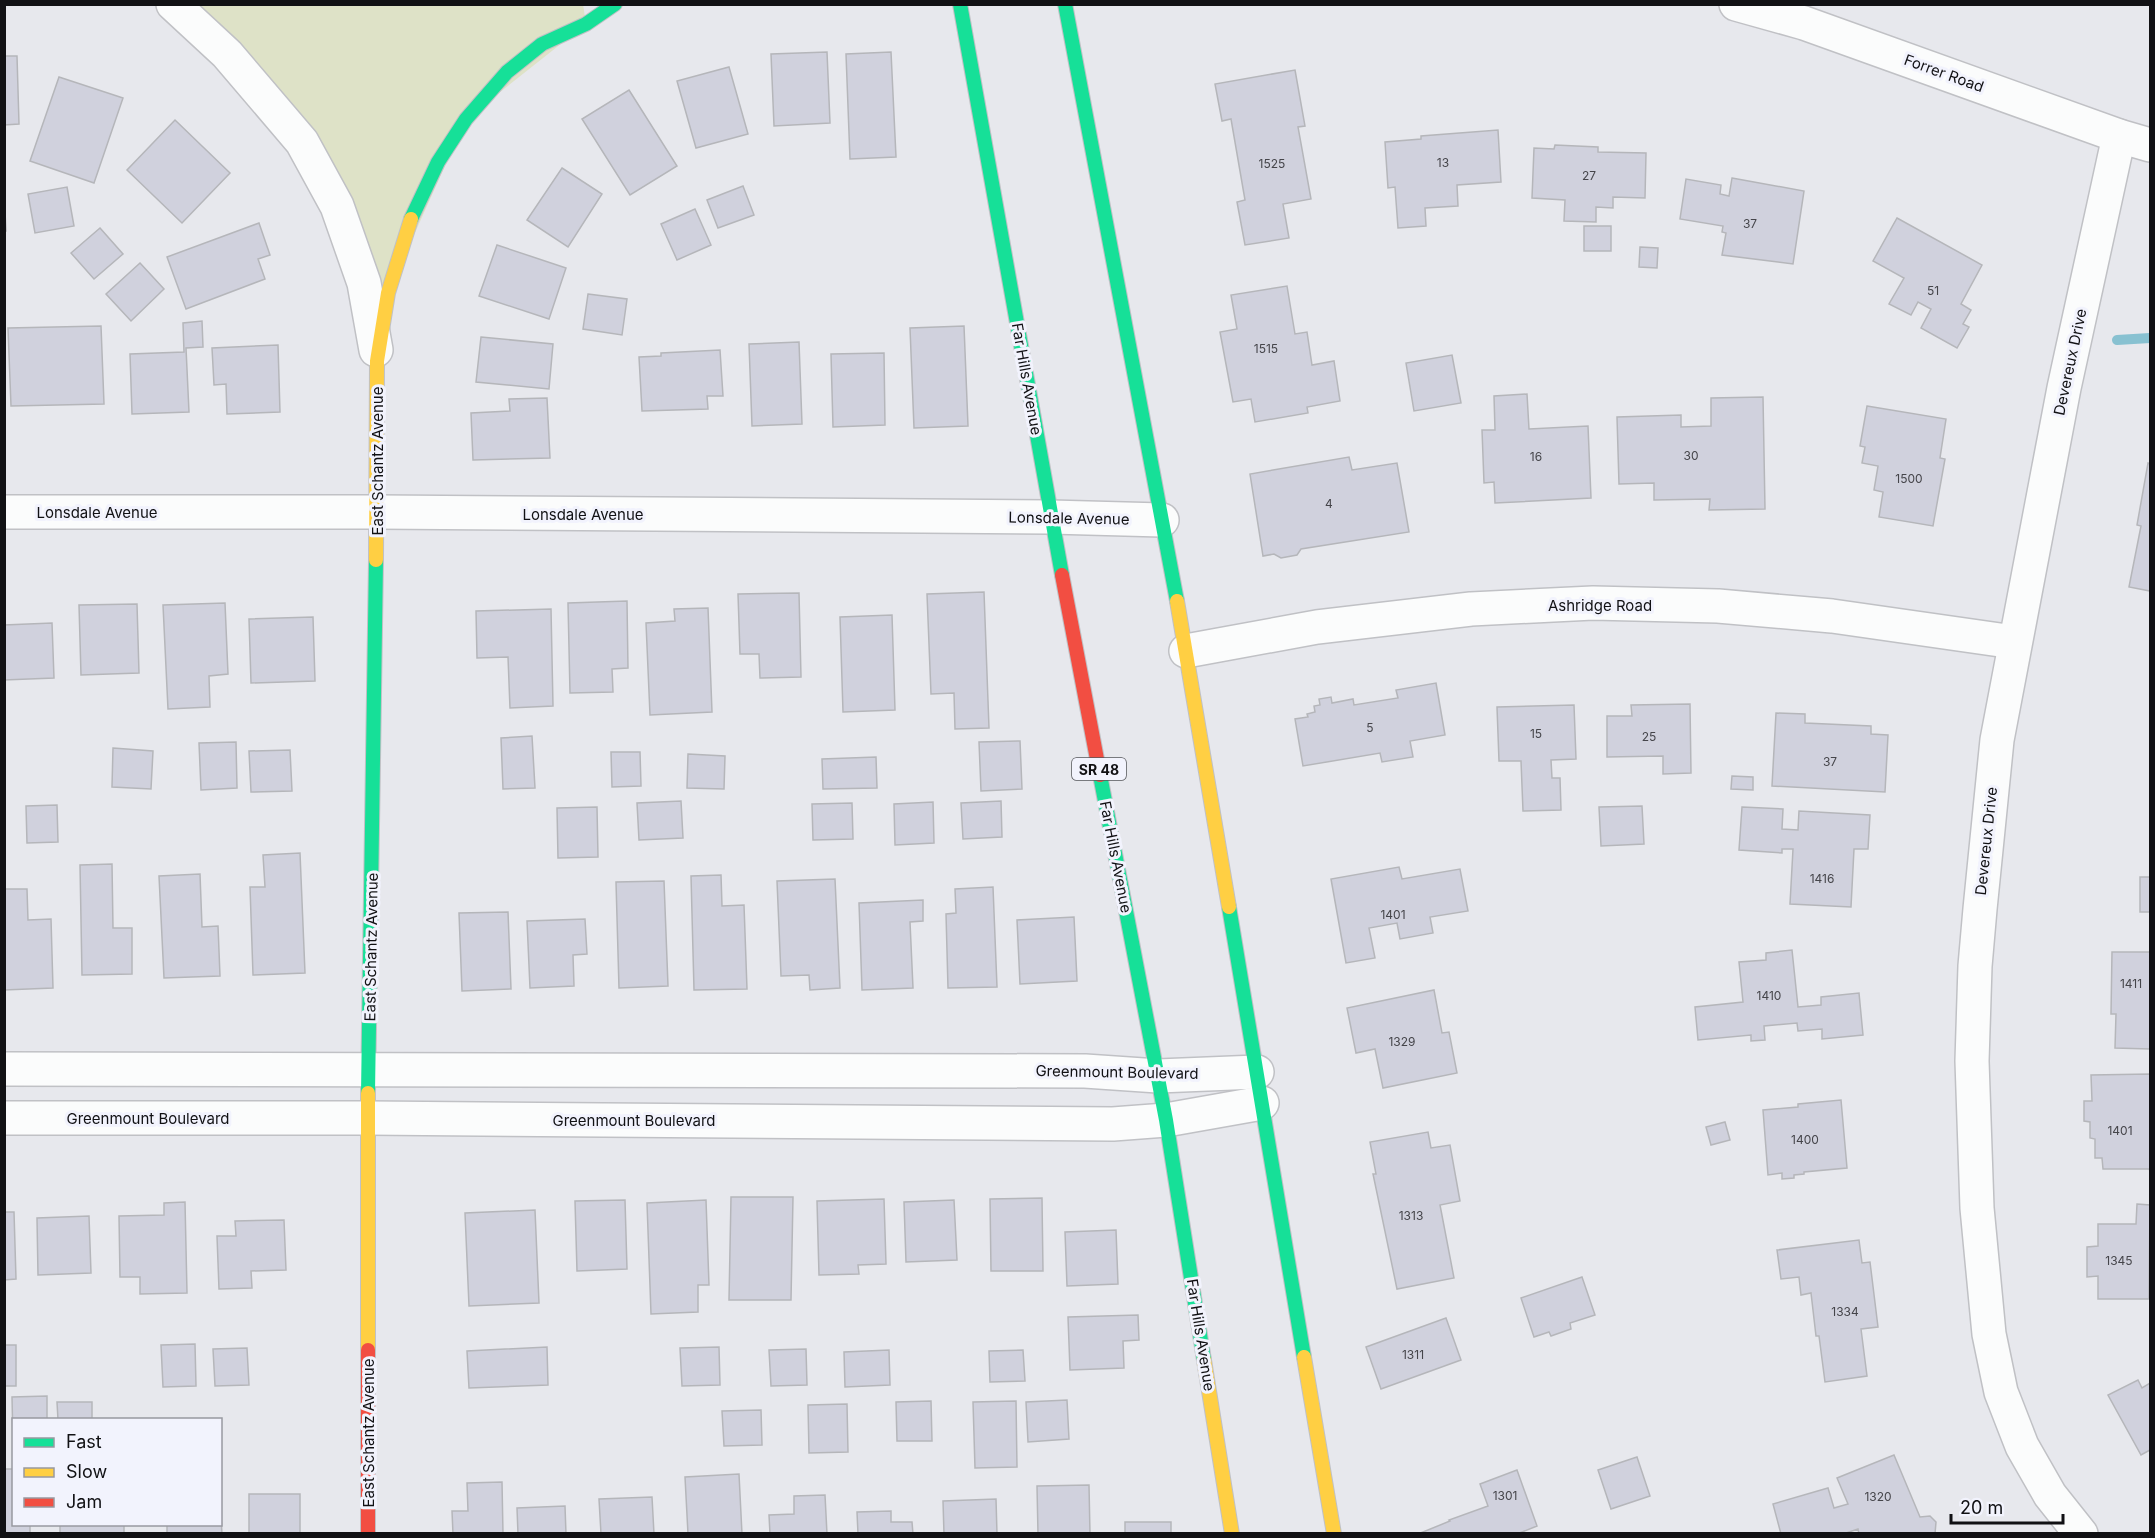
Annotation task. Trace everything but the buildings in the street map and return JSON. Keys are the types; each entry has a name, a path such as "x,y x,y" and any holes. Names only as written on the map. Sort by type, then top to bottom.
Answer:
{"main road":[{"name":"East Schantz Avenue","path":"368,1533 368,1118 377,361 388,293 408,226 438,162 460,128 507,72 542,44 586,24 615,4"},
{"name":"Far Hills Avenue","path":"960,4 1051,517 1166,1120 1232,1533"},
{"path":"1065,4 1186,651 1334,1533"}],"street":[{"name":"East Schantz Avenue","path":"173,4 227,54 302,142 337,206 364,283 371,314 377,361"},
{"name":"Forrer Road","path":"1736,4 1804,23 2119,136 2151,145"},
{"name":"Devereux Drive","path":"2081,1533 2044,1485 2022,1446 2001,1392 1989,1334 1977,1208 1972,1061 1975,966 1994,763 2014,642 2064,388 2119,136"},
{"name":"Lonsdale Avenue","path":"4,512 377,512 1051,517 1162,520"},
{"name":"Ashridge Road","path":"1186,651 1317,627 1472,609 1593,603 1718,606 1832,616 2014,642"},
{"name":"Greenmount Boulevard","path":"4,1069 1085,1071 1260,1087"},
{"name":"Greenmount Boulevard","path":"4,1118 368,1118 1113,1124 1166,1120 1260,1087"}],"green space":[{"path":"583,4 586,24 466,119 388,293 337,206 173,5"}],"waterway":[{"path":"2117,340 2150,338"}],"traffic: fast":[{"path":"411,219 438,162 466,119 507,72 542,44 586,24 615,4"},
{"path":"960,4 1062,575"},
{"path":"1065,4 1177,601"},
{"path":"368,1093 376,560"},
{"path":"1100,775 1166,1120 1204,1360"},
{"path":"1229,907 1304,1357"}],"traffic: slow":[{"path":"376,560 377,361 388,293 411,219"},
{"path":"1177,601 1229,907"},
{"path":"368,1093 368,1350"},
{"path":"1304,1357 1334,1534"},
{"path":"1204,1360 1232,1534"}],"traffic: jam":[{"path":"1062,575 1100,775"},
{"path":"368,1350 368,1534"}]}
